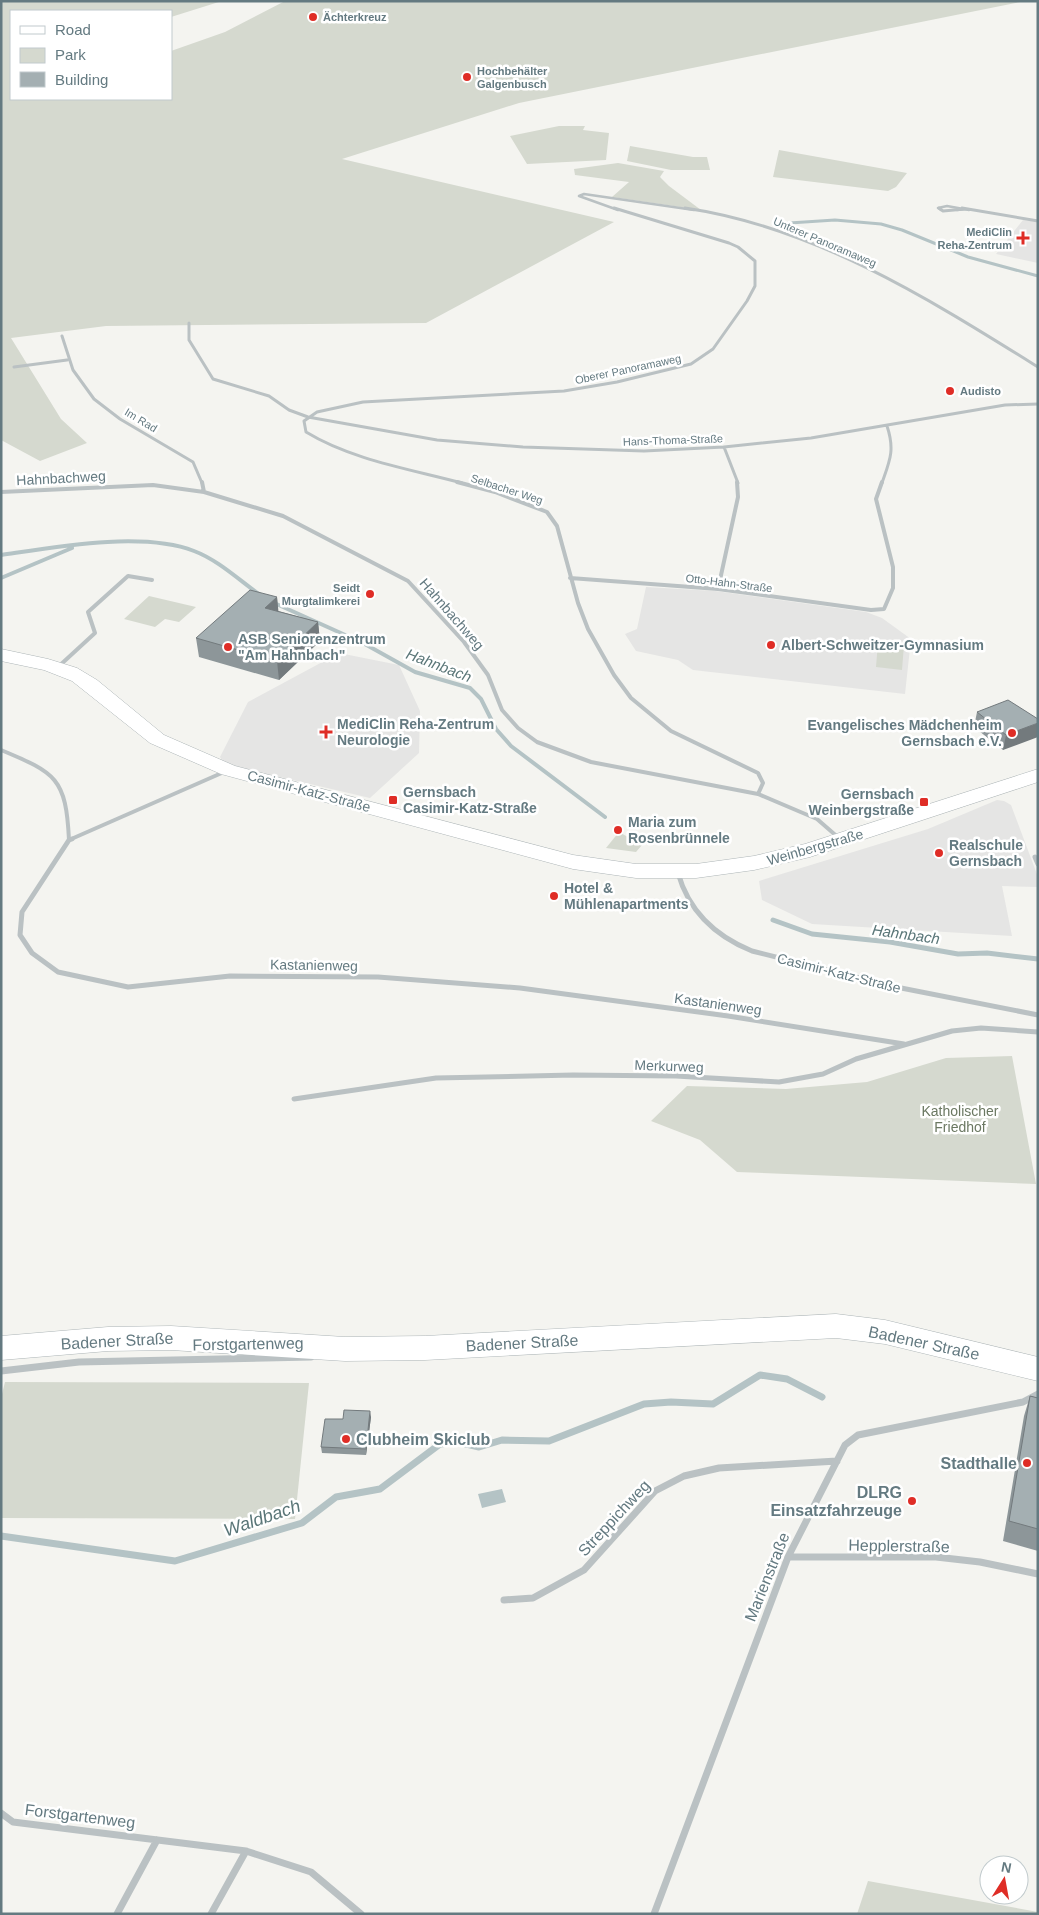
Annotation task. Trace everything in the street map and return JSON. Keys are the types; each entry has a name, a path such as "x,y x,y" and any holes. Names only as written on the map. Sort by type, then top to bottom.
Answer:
{"street":[{"name":"Unterer Panoramaweg","path":"584,194 703,211 744,220 786,234 866,266 985,334 1038,367"},
{"name":"Oberer Panoramaweg","path":"308,417 327,408 363,402 405,398 532,394 591,387 679,367 708,353 755,286 755,261 738,247 729,243 633,215 579,196 584,194"},
{"path":"965,209 947,211 938,208 947,206 1038,221"},
{"path":"189,323 189,340 213,379 269,396 289,410 308,417"},
{"name":"Im Rad","path":"62,336 67,360 84,389 99,404 193,462 200,475 204,492"},
{"path":"14,367 67,360"},
{"name":"Hans-Thoma-Straße","path":"308,417 437,440 493,445 644,451 724,447 810,438 1005,405 1038,404"},
{"name":"Selbacher Weg","path":"308,417 304,426 306,432 338,448 394,466 495,492 547,512 557,526 570,578 588,629 614,675 631,698 672,731 758,773 763,783 758,794"},
{"name":"Otto-Hahn-Straße","path":"570,578 718,589 871,610 884,609 893,588 893,568 876,499 890,461 893,444 886,426"},
{"path":"718,589 738,497 738,484 724,447"},
{"name":"Hahnbachweg","path":"1,492 153,485 204,492 283,516 408,581 464,642 488,675 502,710 518,728 537,742 591,762 758,794 817,819 842,841"},
{"path":"57,667 94,633 94,625 89,619 88,612 128,576 152,580"},
{"name":"Casimir-Katz-Straße","path":"1,655 57,667 78,676 156,738 189,756 228,770 585,865"},
{"path":"1,750 38,768 60,785 67,810 69,840 228,770"},
{"name":"Weinbergstraße","path":"585,865 621,870 678,873 729,869 766,862 842,841 1038,775"},
{"name":"Kastanienweg","path":"69,840 22,912 20,935 32,953 58,972 128,987 230,976 378,977 520,988 728,1016 904,1044"},
{"path":"1035,857 1038,864"},
{"name":"Casimir-Katz-Straße","path":"678,873 682,892 696,914 719,935 753,952 920,993 1038,1015"},
{"name":"Merkurweg","path":"294,1099 436,1078 573,1075 676,1076 779,1082 823,1074 856,1059 952,1031 981,1028 1038,1032"},
{"name":"Badener Straße","path":"1,1348 108,1339 170,1338 345,1349 425,1348 836,1326 892,1334 1038,1369"},
{"name":"Forstgartenweg","path":"1,1372 79,1362 304,1359 345,1349"},
{"name":"Marienstraße","path":"654,1914 788,1557 845,1445 858,1436 1023,1402 1038,1394"},
{"name":"Streppichweg","path":"504,1600 533,1598 584,1570 655,1491 684,1476 719,1468 837,1461"},
{"name":"Hepplerstraße","path":"788,1557 836,1559 922,1557 997,1565 1038,1574"},
{"name":"Forstgartenweg","path":"1,1813 13,1822 246,1851 311,1872 361,1914"},
{"path":"116,1914 157,1840"},
{"path":"211,1914 246,1851"}],"shaded area":[{"name":"MediClin Reha-Zentrum","path":"1023,220 1038,222 1038,263 996,254"},
{"name":"Albert-Schweitzer-Gymnasium","path":"646,587 715,591 866,612 882,618 911,639 905,694 693,670 678,660 636,651 625,634 637,629"},
{"name":"MediClin Reha-Zentrum Neurologie","path":"339,653 399,665 420,711 419,753 370,798 224,764 220,757 248,702"},
{"name":"Realschule Gernsbach","path":"997,800 1011,805 1038,877 1038,887 1002,886 1012,936 812,924 762,900 759,881 928,829"},
{"path":"502,1489 506,1502 482,1508 478,1494"}],"green space":[{"path":"1,1 222,1 172,17 172,10 10,10 10,100 172,100 172,51 225,32 285,1 1025,1 519,103 342,159 614,222 426,323 106,326 11,338 61,419 87,443 40,461 1,440"},
{"path":"559,126 585,126 583,130 609,133 606,160 527,164 510,136"},
{"path":"630,146 693,157 707,157 710,170 671,170 627,161"},
{"path":"779,150 907,173 896,187 888,191 773,177"},
{"path":"618,163 664,171 660,177 701,210 612,197 629,182 575,175 574,169"},
{"path":"149,596 196,607 179,622 165,619 155,627 124,619"},
{"path":"878,642 904,645 902,670 876,667"},
{"path":"619,832 642,845 636,852 606,848"},
{"name":"Katholischer Friedhof","path":"1012,1056 1036,1184 737,1172 700,1140 651,1121 687,1086 786,1089 867,1082 946,1058"},
{"path":"5,1382 309,1383 295,1519 1,1518 1,1398"},
{"path":"868,1881 979,1901 979,1905 1000,1905 1038,1912 1038,1914 857,1914"}],"building":[{"path":"250,590 277,597 265,608 318,622 277,661 196,638"},
{"path":"1008,700 1038,719 1038,723 1006,735 977,712"},
{"name":"Stadthalle","path":"1030,1396 1038,1398 1038,1529 1009,1521"},
{"name":"Clubheim Skiclub","path":"344,1410 370,1411 366,1449 321,1447 325,1419 343,1419"}],"waterway":[{"path":"774,224 835,220 881,224 902,230 968,257 1038,276"},
{"name":"Hahnbach","path":"1,555 72,545 124,541 173,545 203,555 260,595"},
{"path":"1,578 72,548"},
{"name":"Hahnbach","path":"272,602 363,643 415,672 470,688 481,699 496,729 511,746 605,817"},
{"name":"Hahnbach","path":"773,920 812,934 890,942 958,954 987,953 1038,959"},
{"name":"Waldbach","path":"1,1536 175,1561 302,1523 336,1497 380,1489 440,1444 458,1442 479,1447 502,1440 549,1441 644,1404 671,1402 713,1404 760,1375 787,1379 822,1397"}],"place":[{"name":"Ächterkreuz","path":"313,17"},
{"name":"Hochbehälter Galgenbusch","path":"467,77"},
{"name":"MediClin Reha-Zentrum","path":"1023,238"},
{"name":"Audisto","path":"950,391"},
{"name":"Seidt Murgtalimkerei","path":"370,594"},
{"name":"Albert-Schweitzer-Gymnasium","path":"771,645"},
{"name":"ASB Seniorenzentrum \"Am Hahnbach\"","path":"228,647"},
{"name":"MediClin Reha-Zentrum Neurologie","path":"326,732"},
{"name":"Evangelisches Mädchenheim Gernsbach e.V.","path":"1012,733"},
{"name":"Gernsbach Casimir-Katz-Straße","path":"393,800"},
{"name":"Gernsbach Weinbergstraße","path":"924,802"},
{"name":"Maria zum Rosenbrünnele","path":"618,830"},
{"name":"Realschule Gernsbach","path":"939,853"},
{"name":"Hotel & Mühlenapartments","path":"554,896"},
{"name":"Clubheim Skiclub","path":"346,1439"},
{"name":"Stadthalle","path":"1027,1463"},
{"name":"DLRG Einsatzfahrzeuge","path":"912,1501"}]}
